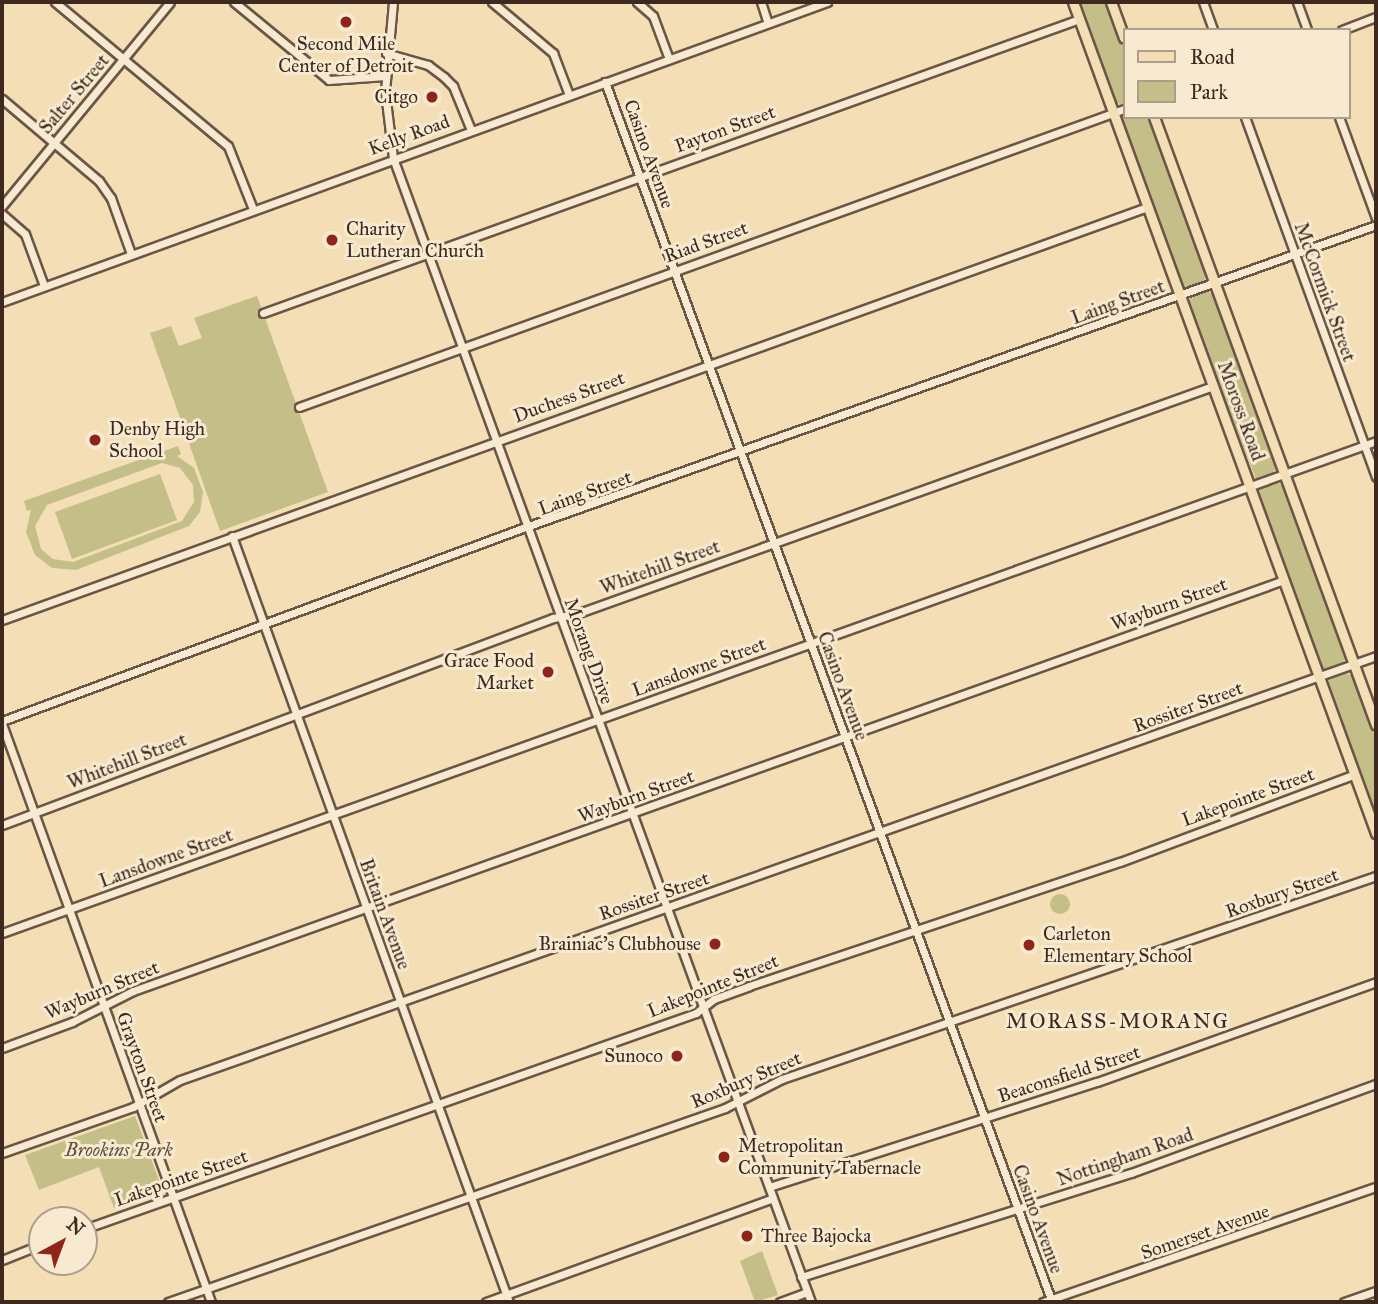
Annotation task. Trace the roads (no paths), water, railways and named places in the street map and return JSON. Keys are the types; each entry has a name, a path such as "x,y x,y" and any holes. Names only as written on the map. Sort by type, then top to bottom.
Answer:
{"main road":[{"name":"Moross Road","path":"1073,2 1376,833"},
{"path":"1111,2 1122,32"},
{"name":"Moross Road","path":"1154,119 1376,725"}],"street":[{"path":"55,2 229,146 253,209"},
{"name":"Salter Street","path":"2,206 170,2"},
{"path":"234,2 329,80 386,76"},
{"name":"Morang Drive","path":"393,2 386,53 393,158 811,1302"},
{"path":"492,2 554,53 569,94"},
{"path":"637,2 653,16 669,59"},
{"path":"761,2 768,23"},
{"name":"Kelly Road","path":"2,302 827,2"},
{"path":"1203,2 1212,28"},
{"path":"1297,2 1306,28"},
{"path":"1348,28 1376,18"},
{"name":"Payton Street","path":"263,313 1079,19"},
{"path":"386,53 428,65 444,77 453,86 471,130"},
{"name":"Casino Avenue","path":"605,82 985,1118 1049,1301"},
{"path":"2,99 105,188 131,254"},
{"name":"Riad Street","path":"299,407 461,346 1122,110"},
{"name":"McCormick Street","path":"1246,119 1376,477"},
{"path":"1340,119 1376,218"},
{"name":"Duchess Street","path":"2,620 1147,207"},
{"path":"2,214 25,234 44,286"},
{"name":"Laing Street","path":"2,723 263,623 1376,225"},
{"name":"Whitehill Street","path":"2,825 295,713 1213,386"},
{"name":"Lansdowne Street","path":"2,933 1376,441"},
{"name":"Britain Avenue","path":"232,536 507,1298"},
{"name":"Wayburn Street","path":"2,1048 72,1022 103,1005 1284,580"},
{"name":"Rossiter Street","path":"2,1153 138,1102 180,1080 1376,656"},
{"name":"Grayton Street","path":"2,723 211,1302"},
{"name":"Lakepointe Street","path":"98,1224 703,1008 749,986 1120,862 1355,774"},
{"name":"Roxbury Street","path":"168,1302 470,1198 737,1101 782,1079 1376,877"},
{"name":"Beaconsfield Street","path":"769,1186 985,1118 1376,982"},
{"name":"Nottingham Road","path":"801,1277 1018,1209 1376,1084"},
{"name":"Somerset Avenue","path":"1049,1301 1376,1187"},
{"path":"486,1302 507,1298 773,1198"},
{"path":"2,1259 28,1249"},
{"path":"1344,1302 1376,1290"},
{"path":"780,1302 807,1292"}],"place":[{"name":"Second Mile Center of Detroit","path":"346,22"},
{"name":"Citgo","path":"432,97"},
{"name":"Charity Lutheran Church","path":"332,240"},
{"name":"Denby High School","path":"95,440"},
{"name":"Grace Food Market","path":"548,672"},
{"name":"Brainiac's Clubhouse","path":"715,944"},
{"name":"Carleton Elementary School","path":"1029,945"},
{"name":"Sunoco","path":"677,1056"},
{"name":"Metropolitan Community Tabernacle","path":"724,1157"},
{"name":"Three Bajocka","path":"747,1236"}],"district":[{"name":"MORASS-MORANG","path":"1118,1021"}],"park label":[{"name":"Brookins Park","path":"119,1150"}]}
